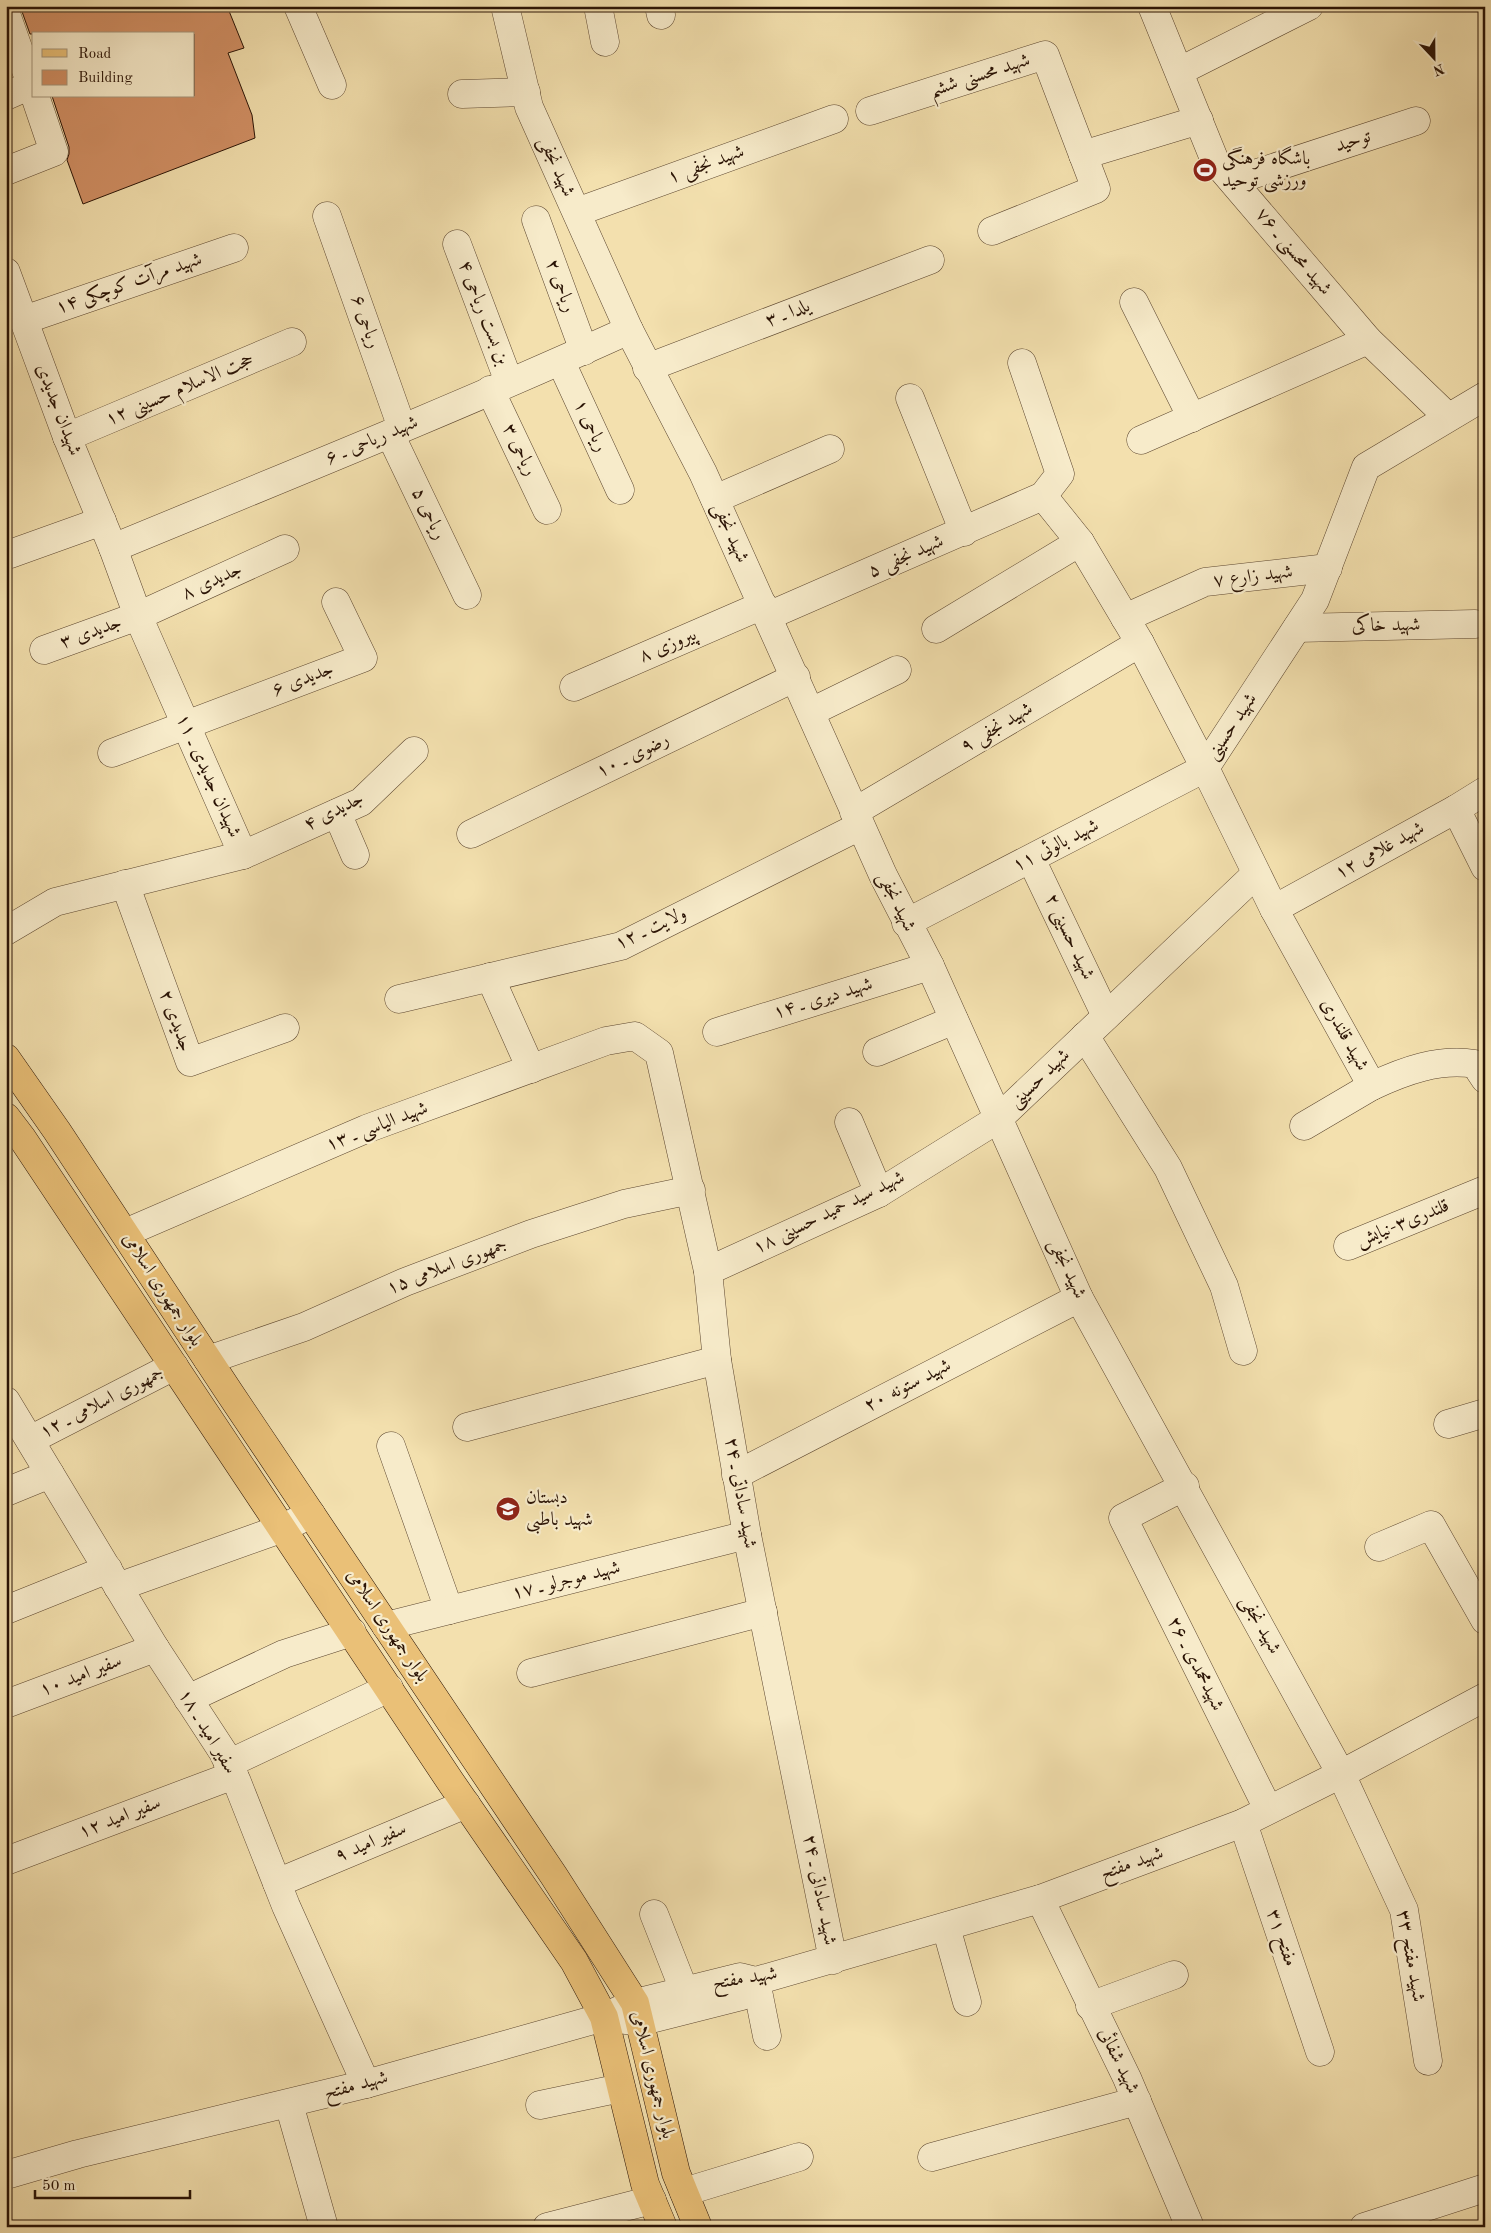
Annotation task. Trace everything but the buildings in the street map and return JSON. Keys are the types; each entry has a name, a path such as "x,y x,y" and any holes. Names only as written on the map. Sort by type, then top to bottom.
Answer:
{"main road":[{"name":"بلوار جمهوری اسلامی","path":"6,1058 15,1089 57,1131 554,1876 637,2013 676,2173 698,2227"},
{"name":"بلوار جمهوری اسلامی","path":"6,1117 574,1962 604,2017 645,2184 663,2227"}],"street":[{"path":"298,6 332,85"},
{"name":"شهید نجفی","path":"505,6 529,106 647,368 703,473 796,677 857,819 906,923 930,966 1080,1298 1341,1774"},
{"path":"598,6 605,42"},
{"name":"شهید محسنی ـ ۷۶","path":"1152,6 1215,161 1368,340 1448,417"},
{"path":"1180,71 1310,6"},
{"path":"6,14 32,88"},
{"name":"شهید محسنی ششم","path":"870,111 1045,55 1084,155"},
{"path":"6,96 32,91"},
{"path":"462,94 526,92"},
{"path":"6,171 54,152 35,98"},
{"name":"شهید نجفی ۱","path":"577,212 834,119"},
{"path":"992,231 1096,189 1084,155 1199,120"},
{"name":"توحید","path":"1233,181 1416,121"},
{"name":"ریاحی ۶","path":"327,216 396,431"},
{"name":"ریاحی ۲","path":"536,220 572,356"},
{"name":"بن بست ریاحی ۴","path":"457,244 500,386"},
{"name":"شهید مرآت کوچکی ۱۴","path":"24,320 234,248"},
{"name":"یلدا ـ ۳","path":"647,368 930,260"},
{"name":"شهیدان جدیدی","path":"6,272 67,437 113,548"},
{"path":"1134,302 1192,418"},
{"name":"شهید ریاحی ـ ۶","path":"113,548 396,431 629,330"},
{"path":"1141,440 1368,340"},
{"name":"حجت الاسلام حسینی ۱۲","path":"67,437 292,342"},
{"name":"ریاحی ۱","path":"572,356 620,490"},
{"path":"1022,363 1060,474 1043,496 1080,542 1140,643 1205,768"},
{"name":"ریاحی ۳","path":"500,386 547,510"},
{"name":"شهید حسینی","path":"998,1118 1256,874 1205,768 1316,600 1366,467 1485,396"},
{"path":"910,398 964,532"},
{"name":"ریاحی ۵","path":"396,431 467,595"},
{"path":"715,499 830,450"},
{"name":"شهید نجفی ۵","path":"766,610 964,532 1043,496"},
{"path":"10,554 102,521"},
{"path":"936,629 1080,542"},
{"name":"شهیدان جدیدی ـ ۱۱","path":"6,931 55,902 243,855 138,616 113,548"},
{"name":"جدیدی ۸","path":"138,616 285,549"},
{"name":"شهید زارع ۷","path":"1125,618 1205,582 1328,568"},
{"name":"جدیدی ۶","path":"186,725 363,658 336,602"},
{"name":"پیروزی ۸","path":"574,687 766,610"},
{"name":"جدیدی ۳","path":"44,650 138,616"},
{"name":"شهید خاکی","path":"1297,628 1475,624"},
{"name":"شهید نجفی ۹","path":"857,819 1140,643"},
{"path":"811,712 897,670"},
{"name":"رضوی ـ ۱۰","path":"470,834 796,677"},
{"path":"112,753 186,725"},
{"name":"جدیدی ۴","path":"243,855 361,802 414,751"},
{"name":"شهید بالوئی ۱۱","path":"906,923 1205,768"},
{"name":"شهید غلامی ۱۲","path":"1274,909 1456,809 1485,791"},
{"path":"1456,809 1485,866"},
{"path":"337,813 355,855"},
{"name":"ولایت ـ ۱۲","path":"398,999 621,946 857,819"},
{"name":"شهید حسینی ۲","path":"1031,859 1106,1016"},
{"name":"شهید قلندری","path":"1256,874 1372,1086 1396,1074 1456,1061 1475,1064 1485,1079"},
{"name":"جدیدی ۲","path":"125,884 190,1062 285,1028"},
{"name":"شهید دیری ـ ۱۴","path":"717,1032 930,966"},
{"path":"490,977 531,1069"},
{"path":"877,1052 954,1020"},
{"name":"شهید الیاسی ـ ۱۳","path":"125,1234 366,1129 606,1041 635,1036"},
{"name":"شهید ساداتی ـ ۲۴","path":"635,1036 659,1054 691,1190 708,1271 717,1360 746,1535 833,1960"},
{"path":"1085,1036 1168,1168 1224,1286 1243,1352"},
{"path":"1304,1126 1372,1086"},
{"name":"شهید سید حمید حسینی ۱۸","path":"708,1271 879,1193 998,1118"},
{"path":"849,1122 879,1193"},
{"name":"جمهوری اسلامی ۱۵","path":"208,1360 304,1327 405,1282 531,1234 624,1204 691,1190"},
{"name":"قلندری۳-نیایش","path":"1348,1246 1485,1190"},
{"name":"شهید ستونه ۲۰","path":"736,1475 1080,1298"},
{"path":"467,1427 717,1360"},
{"name":"جمهوری اسلامی ـ ۱۲","path":"30,1440 174,1366"},
{"name":"سفیر امید ـ ۱۸","path":"6,1401 155,1648 231,1769 277,1883 366,2084"},
{"path":"1448,1424 1485,1413"},
{"path":"391,1446 448,1610"},
{"path":"6,1492 50,1474"},
{"name":"شهیدمحمدی ـ ۲۶","path":"1184,1486 1123,1518 1268,1809"},
{"path":"6,1610 113,1578 200,1557 283,1528 311,1514"},
{"path":"1379,1547 1431,1525 1485,1620"},
{"name":"شهید موجرلو ـ ۱۷","path":"386,1626 746,1535"},
{"path":"531,1673 762,1612"},
{"path":"188,1699 270,1661 352,1632"},
{"name":"سفیر امید ۱۰","path":"6,1704 155,1648"},
{"name":"سفیر امید ۱۲","path":"6,1861 231,1769 309,1726 389,1688"},
{"name":"شهید مفتح","path":"6,2175 78,2154 366,2084 604,2017 637,2013 684,1990 740,1977 756,1981 1040,1898 1243,1823 1341,1774 1485,1697"},
{"name":"شهید مفتح ۳۳","path":"1341,1774 1404,1910 1428,2061"},
{"name":"سفیر امید ۹","path":"277,1883 466,1804"},
{"name":"مفتح ۳۱","path":"1243,1823 1320,2052"},
{"name":"شهید شفائی","path":"1040,1898 1137,2101 1190,2227"},
{"path":"654,1914 684,1990"},
{"path":"946,1927 968,2002"},
{"path":"1090,2006 1174,1975"},
{"path":"637,2013 742,1996 756,1981"},
{"path":"756,1981 767,2036"},
{"path":"540,2105 621,2088"},
{"path":"932,2157 1137,2101"},
{"path":"289,2104 324,2227"},
{"path":"684,2192 799,2158"},
{"path":"1364,2227 1485,2188"},
{"path":"547,2227 652,2200"}],"place":[{"name":"باشگاه فرهنگی ورزشی توحید","path":"1205,170"},
{"name":"دبستان شهید باطبی","path":"508,1509"}]}
